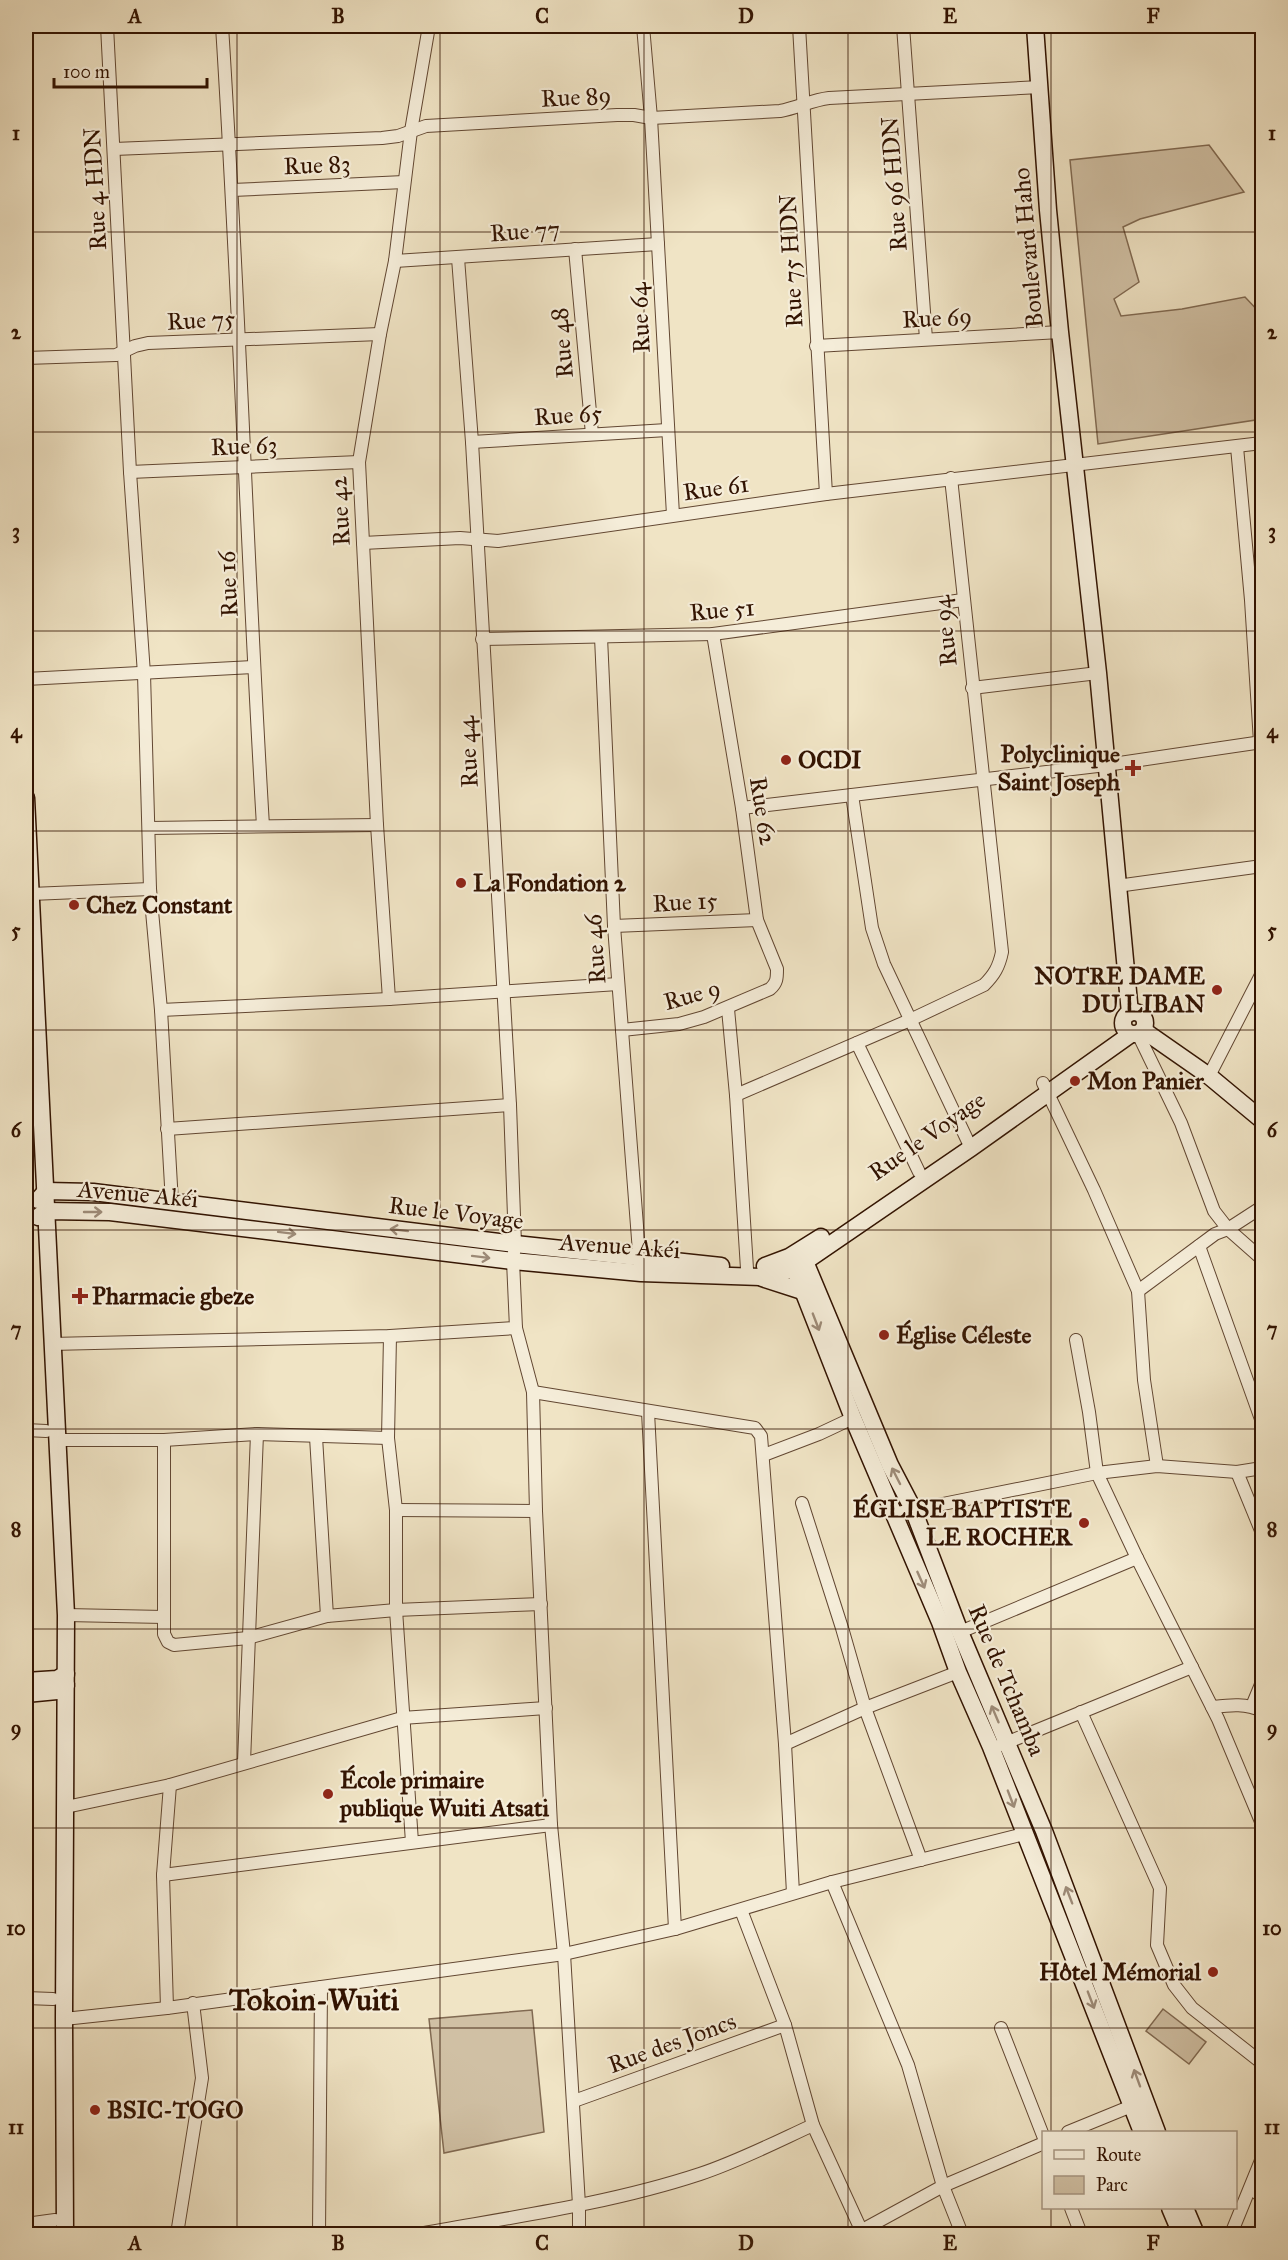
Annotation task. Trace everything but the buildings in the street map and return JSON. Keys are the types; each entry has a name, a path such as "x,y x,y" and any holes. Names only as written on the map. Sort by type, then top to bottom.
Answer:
{"main road":[{"name":"Boulevard Haho","path":"1035,26 1047,199 1060,332 1098,673 1117,886 1133,1027"},
{"path":"26,798 31,894 38,1208 51,1344 60,1683 66,1807 65,2235"},
{"path":"26,984 52,1436 66,1615 60,1683 53,1999 55,2227"},
{"path":"1133,1027 1209,1076 1263,1120"},
{"name":"Rue le Voyage","path":"797,1259 919,1172 968,1144 1133,1027"},
{"path":"751,1274 797,1259 968,1144"},
{"name":"Rue le Voyage","path":"38,1208 93,1192 514,1252 751,1274"},
{"name":"Avenue Akéi","path":"38,1208 110,1212 514,1252"},
{"name":"Rue de Tchamba","path":"797,1259 805,1292 853,1418 940,1622 958,1672 1044,1831 1138,2104 1142,2131"},
{"name":"Rue de Tchamba","path":"797,1259 890,1465 913,1509 960,1632 999,1745 1024,1834 1138,2104 1156,2131"},
{"path":"751,1274 805,1292"},
{"path":"27,1688 60,1683"},
{"path":"27,1688 60,1683"},
{"path":"1170,2209 1180,2235"},
{"path":"1185,2209 1196,2235"}],"street":[{"name":"Rue 4 HDN","path":"106,26 130,472 144,674 150,889 161,1010 172,1203"},
{"name":"Rue 16","path":"222,26 230,143 253,667 263,826"},
{"name":"Rue 42","path":"389,999 377,825 359,462 380,334 395,261 411,130 429,26"},
{"name":"Rue 64","path":"643,26 651,118 673,515"},
{"name":"Rue 75 HDN","path":"799,26 826,494"},
{"name":"Rue 96 HDN","path":"903,26 926,339"},
{"name":"Rue 89","path":"114,149 382,138 398,136 426,126 617,115 651,118 780,111 829,98 1040,87"},
{"name":"Rue 83","path":"232,189 404,182"},
{"name":"Rue 77","path":"395,261 658,244"},
{"name":"Rue 48","path":"574,249 592,434"},
{"name":"Rue 44","path":"458,258 472,442 510,1105 516,1328 533,1392 536,1511 552,1825 574,2101 579,2235"},
{"name":"Rue 69","path":"816,346 1060,332"},
{"name":"Rue 75","path":"26,358 116,356 135,346 148,343 380,334"},
{"name":"Rue 65","path":"472,442 667,430"},
{"name":"Rue 61","path":"363,543 459,538 498,541 826,494 1263,443"},
{"path":"742,808 1106,765 1261,742 1257,600 1237,447"},
{"name":"Rue 63","path":"130,472 359,462"},
{"name":"Rue 94","path":"736,1095 910,1020 984,985 993,976 999,964 1002,952 951,478"},
{"name":"Rue 51","path":"482,639 713,634 963,600"},
{"name":"Rue 62","path":"713,634 742,808 757,920 777,969 775,984 770,989"},
{"name":"Rue 46","path":"601,638 614,926 640,1265"},
{"path":"26,679 253,667"},
{"path":"972,688 1098,673"},
{"path":"852,795 872,928 884,964 968,1144"},
{"path":"149,828 377,825"},
{"path":"1117,886 1263,866"},
{"path":"31,894 150,889"},
{"name":"Rue 15","path":"614,926 757,920"},
{"path":"1209,1076 1263,973"},
{"path":"161,1010 389,999 618,984"},
{"name":"Rue 9","path":"622,1030 679,1024 728,1009 770,989"},
{"path":"728,1009 751,1274"},
{"path":"1133,1027 1181,1123 1214,1210 1228,1229 1263,1258"},
{"path":"857,1043 919,1172"},
{"path":"1045,1088 1094,1190 1138,1291 1144,1380 1157,1466"},
{"path":"167,1129 510,1105"},
{"path":"1138,1291 1215,1234 1228,1229 1263,1207"},
{"path":"1199,1246 1263,1422"},
{"path":"51,1344 390,1336 516,1328"},
{"path":"390,1336 388,1438 396,1510 396,1610 412,1842"},
{"path":"1076,1340 1097,1473 1212,1707 1263,1824"},
{"path":"533,1392 755,1428 761,1436 785,1744 793,1893"},
{"path":"648,1412 675,1929"},
{"path":"764,1455 853,1418"},
{"path":"26,1430 52,1436 164,1440 257,1434 388,1438"},
{"path":"244,1762 257,1434"},
{"path":"316,1437 327,1616"},
{"path":"164,1440 165,1638 174,1645 248,1638 327,1616 396,1610 541,1604"},
{"path":"893,1514 1097,1473 1157,1466 1237,1472 1263,1468"},
{"path":"1237,1472 1263,1533"},
{"path":"802,1503 843,1628 865,1708 921,1860"},
{"path":"396,1510 536,1511"},
{"path":"960,1632 1137,1558"},
{"path":"66,1615 164,1617"},
{"path":"999,1745 1192,1667"},
{"path":"785,1744 865,1708 958,1672"},
{"path":"1212,1707 1236,1704 1258,1708 1263,1682"},
{"path":"66,1807 170,1785 244,1762 402,1719 546,1708"},
{"path":"1081,1712 1160,1888 1157,1945 1174,1985 1192,2008 1263,2063"},
{"path":"167,2008 163,1875 170,1785"},
{"path":"163,1875 552,1825"},
{"path":"64,2019 167,2008 564,1954 675,1929 832,1882 1024,1834"},
{"path":"832,1882 908,2065 943,2186 963,2235"},
{"path":"741,1910 785,2025 813,2125 860,2233 943,2186 1042,2141"},
{"path":"320,2235 321,1987"},
{"path":"26,1998 53,1999"},
{"path":"177,2235 202,2078 193,2003"},
{"name":"Rue des Joncs","path":"574,2101 785,2025"},
{"path":"1001,2028 1042,2135"},
{"path":"1073,2131 1138,2104"},
{"path":"418,2235 579,2205 653,2188 702,2174 813,2125"},
{"path":"1231,2235 1263,2158"},
{"path":"1251,2188 1263,2197"},
{"path":"1071,2209 1081,2235"},
{"path":"26,2224 55,2227"}],"green space":[{"path":"1209,145 1244,192 1140,219 1123,227 1139,282 1114,299 1121,316 1182,309 1245,297 1262,315 1262,419 1098,444 1070,160"},
{"path":"1163,2009 1206,2042 1189,2064 1146,2031"},
{"path":"532,2010 544,2132 444,2153 429,2019"}],"place":[{"name":"OCDI","path":"786,760"},
{"name":"Polyclinique Saint Joseph","path":"1133,768"},
{"name":"La Fondation 2","path":"461,883"},
{"name":"Chez Constant","path":"74,905"},
{"name":"NOTRE DAME DU LIBAN","path":"1217,990"},
{"name":"Mon Panier","path":"1075,1081"},
{"name":"Pharmacie gbeze","path":"80,1296"},
{"name":"Église Céleste","path":"884,1335"},
{"name":"ÉGLISE BAPTISTE LE ROCHER","path":"1084,1523"},
{"name":"École primaire publique Wuiti Atsati","path":"328,1794"},
{"name":"Hôtel Mémorial","path":"1213,1972"},
{"name":"BSIC-TOGO","path":"95,2110"}],"district":[{"name":"Tokoin-Wuiti","path":"314,2000"}]}
